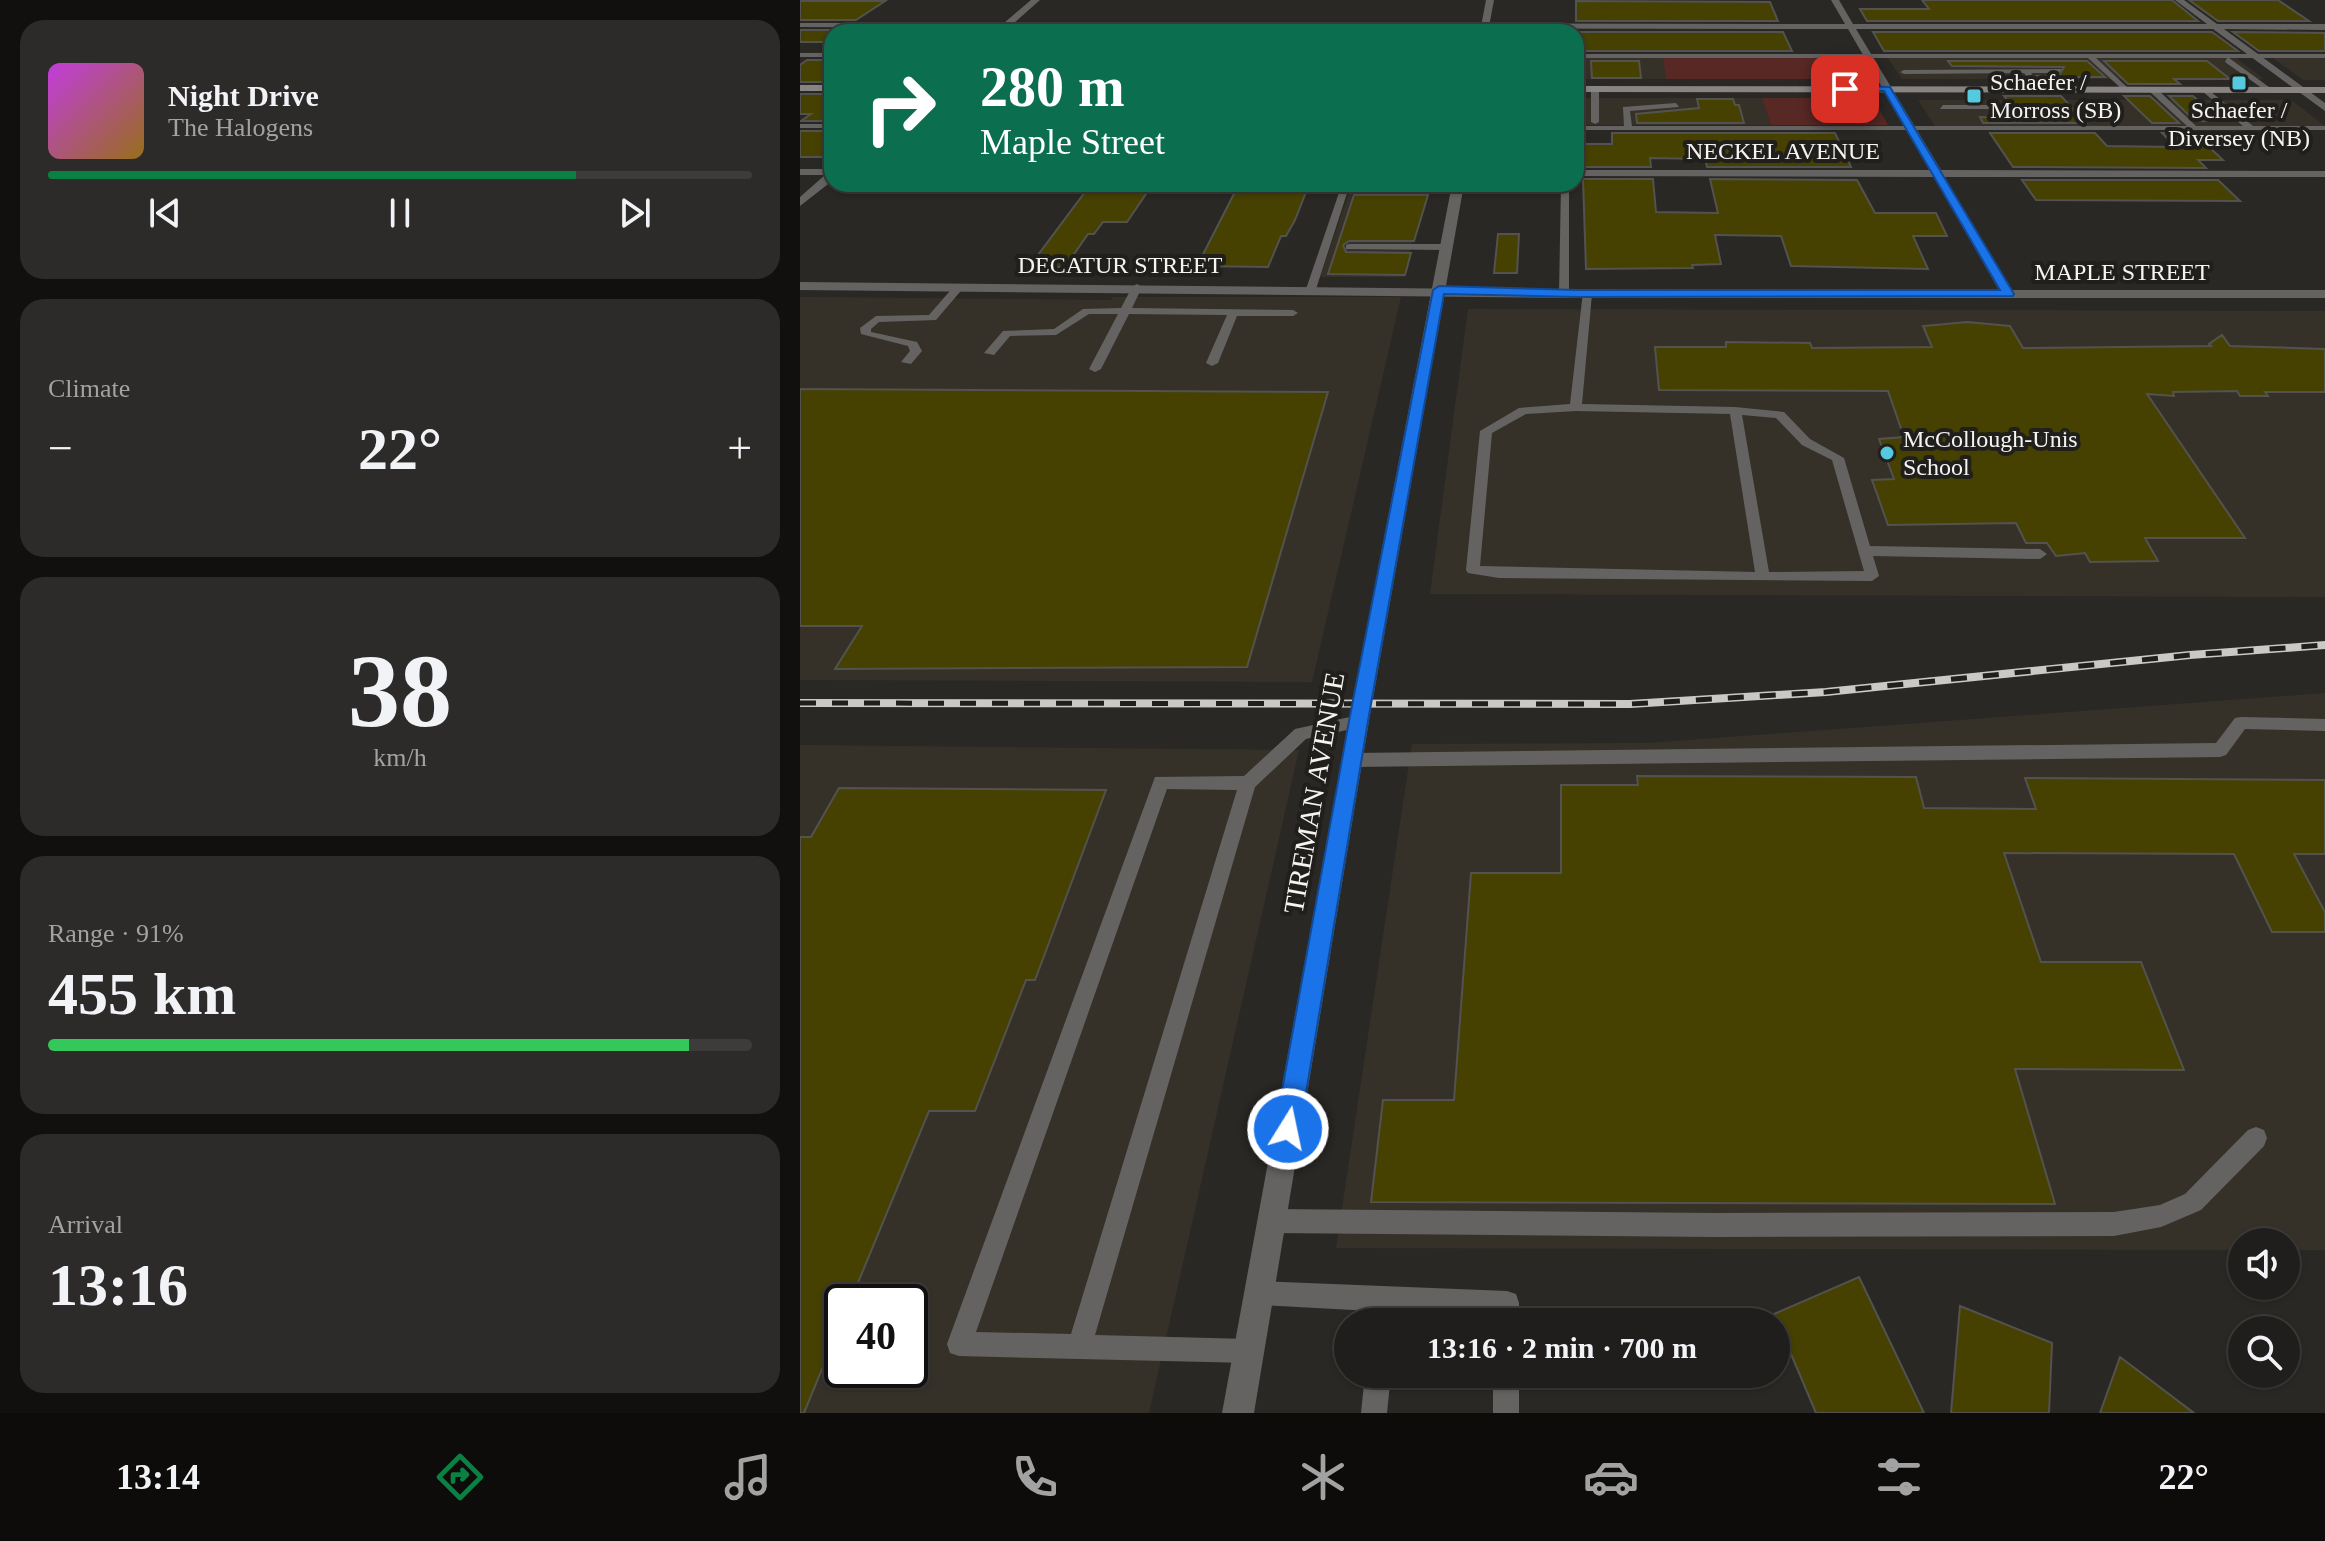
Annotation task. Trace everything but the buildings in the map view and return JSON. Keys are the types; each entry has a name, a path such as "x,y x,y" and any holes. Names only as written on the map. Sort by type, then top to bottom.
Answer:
{"main road":[{"path":"800,88 824,88"},
{"path":"1584,89 2325,90"}],"street":[{"path":"1009,24 1036,0"},
{"path":"1486,24 1490,0"},
{"path":"1835,0 2008,294"},
{"path":"2179,0 2325,108"},
{"path":"800,25 824,25"},
{"path":"1584,28 2325,27"},
{"path":"800,172 824,174"},
{"name":"NECKEL AVENUE","path":"1584,173 2325,174"},
{"path":"800,203 824,181"},
{"name":"TIREMAN AVENUE","path":"1238,1413 1352,760 1457,192"},
{"name":"DECATUR STREET","path":"800,286 1439,290"},
{"name":"MAPLE STREET","path":"1439,290 1587,294 2325,294"}],"lane":[{"path":"800,55 824,55"},
{"path":"1584,56 2325,56"},
{"path":"2090,56 2124,89"},
{"path":"1869,58 1922,60"},
{"path":"2228,60 2266,89"},
{"path":"2026,71 2040,89"},
{"path":"1904,72 2059,71"},
{"path":"1934,72 1946,89"},
{"path":"1595,89 1595,122"},
{"path":"1647,89 1649,105"},
{"path":"1931,89 1952,122"},
{"path":"2152,89 2194,128"},
{"path":"2205,89 2251,128"},
{"path":"1628,128 1626,109 1676,105"},
{"path":"1943,107 2004,107"},
{"path":"800,126 824,126"},
{"path":"1584,128 2325,128"},
{"path":"1311,289 1343,192"},
{"path":"1564,293 1565,192"},
{"path":"1349,247 1447,247"},
{"path":"907,362 916,351 913,344 866,334 865,328 876,319 932,318 960,286"},
{"path":"1095,369 1137,287"},
{"path":"1576,407 1587,294"},
{"path":"990,353 1007,333 1056,332 1087,311 1293,313"},
{"path":"1212,363 1233,313"},
{"path":"1576,407 1735,411 1780,415 1806,442 1838,458 1872,576 1763,577 1473,570 1486,431 1523,411 1576,407"},
{"path":"1735,411 1763,577"},
{"path":"1865,551 2040,554"},
{"path":"1079,1348 1248,783 1301,734 1359,721"},
{"path":"1352,760 2220,750 2241,723 2325,725"},
{"path":"1248,783 1161,782 959,1344 1249,1351"},
{"path":"1272,1221 1715,1225 2114,1224 2161,1216 2193,1202 2256,1138"},
{"path":"1259,1293 1363,1308"},
{"path":"1430,1308 1507,1303 1507,1308"},
{"path":"1374,1413 1377,1388"},
{"path":"1506,1388 1506,1413"}],"shaded area":[{"path":"1584,58 1663,58 1666,79 1584,79"},
{"path":"1663,58 1828,58 1839,79 1666,79"},
{"path":"1888,58 2236,58 2264,79 1902,79"},
{"path":"2273,58 2325,58 2325,80 2303,80"},
{"path":"1584,98 1762,98 1771,125 1584,125"},
{"path":"1762,98 1873,98 1888,125 1771,125"},
{"path":"1918,100 2291,100 2325,126 1935,126"},
{"path":"1349,192 1423,192 1404,277 1320,277"},
{"path":"800,297 1111,300 1113,297 1401,297 1312,682 800,680"},
{"name":"McCollough-Unis School","path":"1468,309 2325,311 2325,597 1430,594"},
{"path":"2325,693 2325,1250 2300,1250 2300,1228 2228,1228 2228,1250 1336,1248 1412,744 1648,743"},
{"path":"800,745 1299,750 1149,1413 800,1413"}],"railway":[{"path":"800,703 1630,704 1826,692 2190,655 2325,645"}],"place":[{"name":"Schaefer / Diversey (NB)","path":"2239,83"},
{"name":"Schaefer / Morross (SB)","path":"1974,96"},
{"name":"McCollough-Unis School","path":"1887,453"}],"route":[{"path":"1288,1129 1439,290 1578,294 2008,294 1887,89 1845,89"}]}
